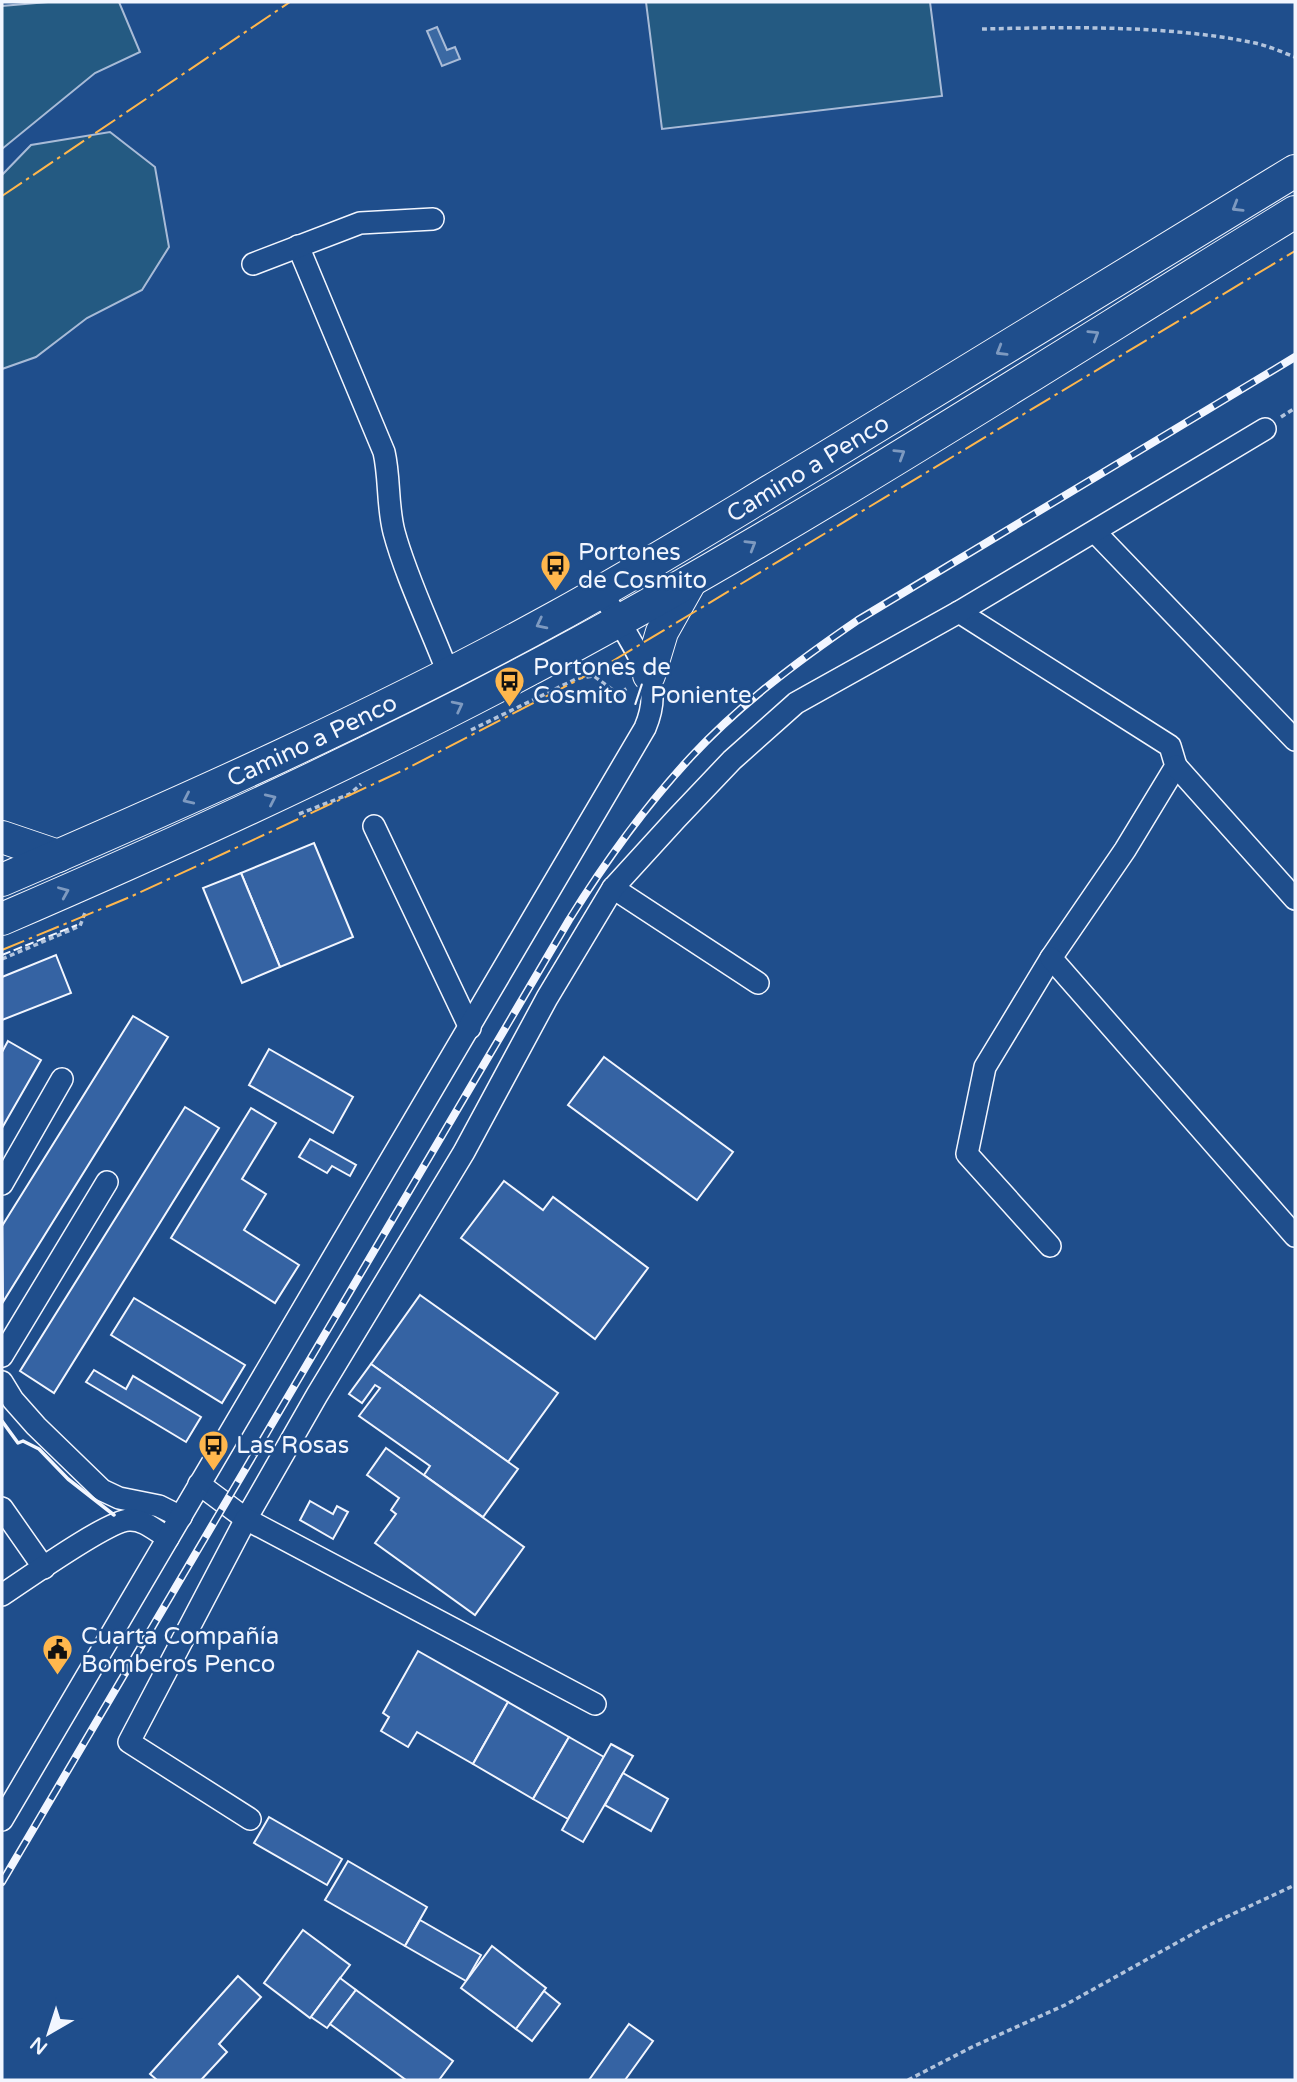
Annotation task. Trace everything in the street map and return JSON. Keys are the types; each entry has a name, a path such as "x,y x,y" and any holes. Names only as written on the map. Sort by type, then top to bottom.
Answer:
{"highway":[{"name":"Camino a Penco","path":"2,880 257,767 448,673 601,591 934,392 1295,171"},
{"name":"Camino a Penco","path":"2,919 209,828 362,755 618,621 854,483 1295,212"},
{"path":"649,676 662,632 692,580"},
{"path":"2,837 58,856"}],"street":[{"path":"254,264 360,223 433,219"},
{"path":"298,246 382,444 388,468 391,515 397,542 448,673"},
{"path":"250,1819 129,1742 246,1519 464,1152 547,998 614,888 732,760 796,703 959,612 1265,429"},
{"path":"1095,532 1295,740"},
{"path":"2,1821 639,741 651,708 649,676 601,591"},
{"path":"959,612 1170,746 1176,766 1295,900"},
{"path":"1050,1246 967,1154 985,1067 1051,958 1125,850 1176,766"},
{"path":"374,826 470,1028"},
{"path":"614,888 758,982"},
{"path":"1051,958 1295,1236"},
{"path":"2,1184 62,1079"},
{"path":"2,1356 107,1182"},
{"path":"2,1382 13,1400 36,1426 102,1490 119,1498 159,1506 181,1517"},
{"path":"200,1485 246,1519 595,1704"},
{"path":"2,1508 44,1569"},
{"path":"2,1595 122,1521 136,1520 168,1538"}],"path":[{"path":"982,29 1077,27 1168,32 1256,43 1295,57"},
{"path":"908,2080 972,2047 1065,2005 1207,1926 1295,1885"}],"shaded area":[{"path":"48,2 119,2 140,52 95,73 2,149 2,6"},
{"path":"646,2 930,2 942,96 662,129"},
{"path":"437,27 447,50 455,47 460,59 442,66 427,31"},
{"path":"110,132 155,167 169,247 142,290 87,318 36,357 2,369 2,175 31,145"}],"building":[{"path":"314,843 353,937 280,967 241,873"},
{"path":"241,873 280,967 242,983 203,888"},
{"path":"56,955 71,993 2,1020 2,977"},
{"path":"133,1016 168,1037 3,1302 2,1226"},
{"path":"8,1041 41,1060 2,1128 2,1052"},
{"path":"269,1049 353,1097 333,1133 249,1085"},
{"path":"604,1057 733,1152 697,1200 568,1105"},
{"path":"185,1107 219,1128 54,1393 20,1371"},
{"path":"251,1108 276,1123 242,1179 266,1194 244,1230 299,1265 275,1303 171,1238"},
{"path":"310,1139 356,1165 350,1176 332,1166 327,1173 299,1157"},
{"path":"504,1181 543,1210 553,1197 648,1268 595,1339 461,1238"},
{"path":"420,1295 558,1393 508,1462 371,1364"},
{"path":"134,1298 245,1365 222,1403 111,1335"},
{"path":"371,1364 518,1469 483,1517 424,1475 430,1466 359,1416 380,1388 375,1385 362,1403 349,1394"},
{"path":"94,1370 126,1389 133,1376 201,1417 186,1442 86,1382"},
{"path":"386,1448 524,1547 475,1615 375,1543 396,1514 391,1510 399,1498 367,1475"},
{"path":"310,1501 333,1514 337,1506 348,1512 333,1539 300,1520"},
{"path":"418,1651 508,1702 473,1764 417,1732 408,1747 381,1731 389,1717 383,1713"},
{"path":"508,1702 569,1737 533,1799 473,1764"},
{"path":"569,1737 604,1757 568,1819 533,1799"},
{"path":"611,1744 633,1756 583,1842 562,1830"},
{"path":"623,1773 668,1799 651,1831 605,1805"},
{"path":"269,1817 342,1859 327,1885 254,1843"},
{"path":"348,1861 427,1907 405,1946 325,1900"},
{"path":"420,1920 481,1955 466,1981 405,1946"},
{"path":"303,1930 350,1965 310,2018 264,1983"},
{"path":"492,1946 546,1988 516,2029 461,1988"},
{"path":"238,1976 261,1997 219,2044 227,2052 201,2080 157,2080 150,2074"},
{"path":"340,1978 356,1990 327,2028 311,2017"},
{"path":"356,1990 453,2061 439,2080 406,2080 330,2024"},
{"path":"544,1991 560,2004 532,2041 516,2029"},
{"path":"629,2024 653,2041 625,2080 589,2080"}],"railway":[{"path":"2,1882 569,920 626,836 673,777 749,702 858,620 1295,357"}],"fence":[{"path":"2,955 77,925"}],"wall":[{"path":"2,1421 18,1443 23,1441 39,1449 68,1479 114,1515"}],"power":[{"path":"2,196 290,2"},
{"path":"2,950 130,897 406,769 601,668 1295,251"}],"place":[{"name":"Portones de Cosmito","path":"555,593"},
{"name":"Portones de Cosmito / Poniente","path":"510,708"},
{"name":"Las Rosas","path":"213,1472"},
{"name":"Cuarta Compañía Bomberos Penco","path":"58,1677"}]}
